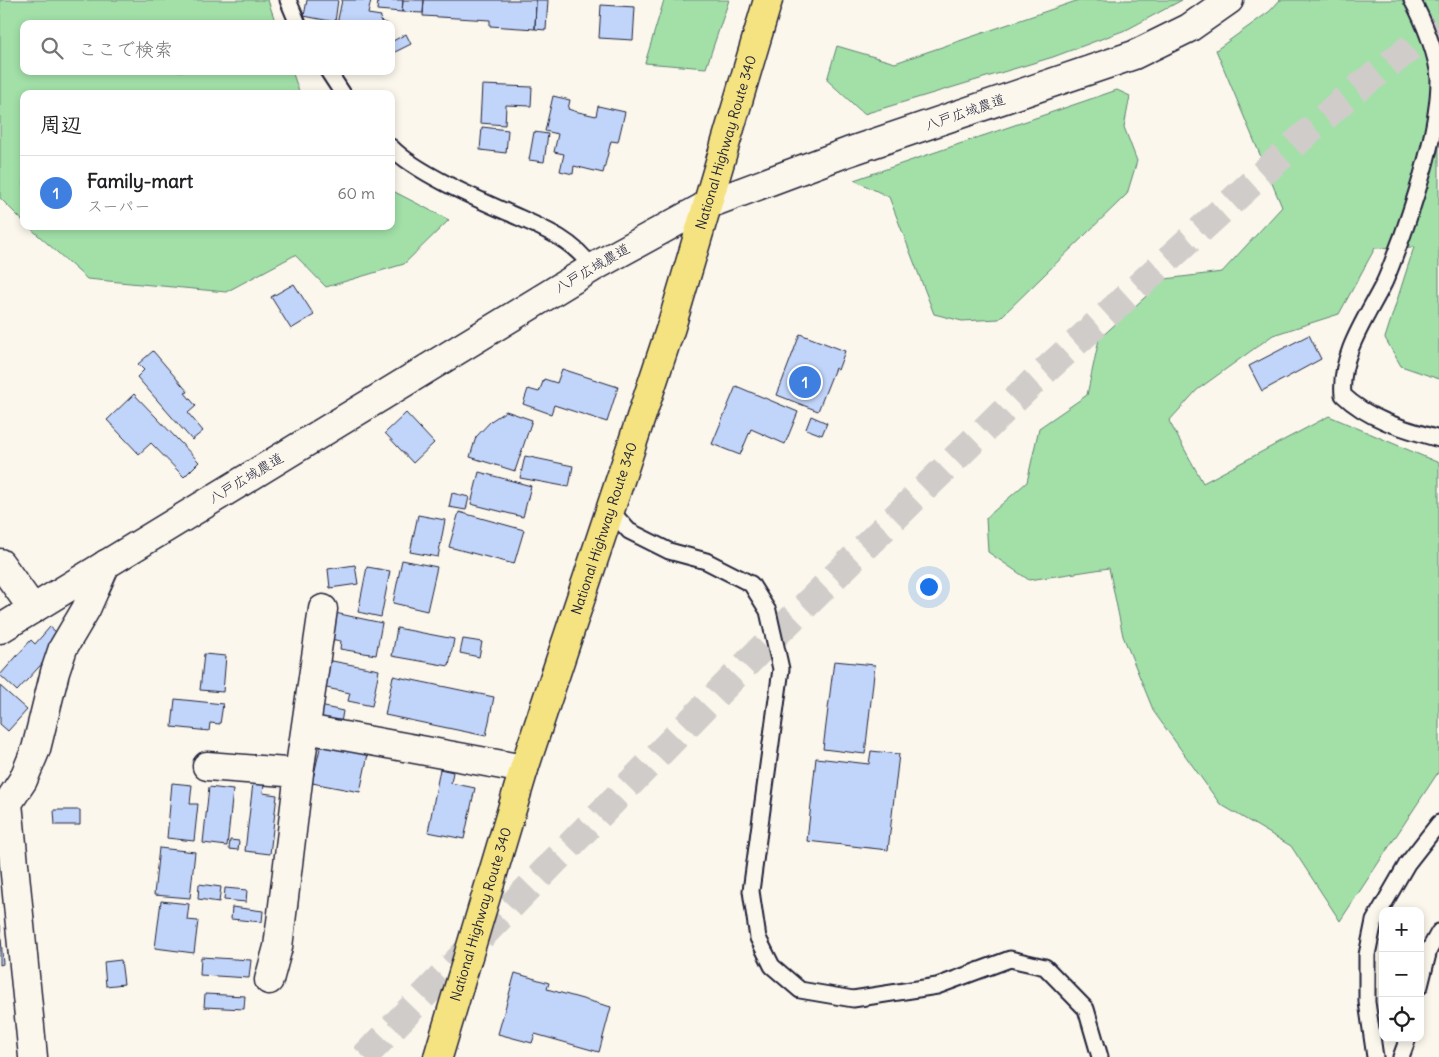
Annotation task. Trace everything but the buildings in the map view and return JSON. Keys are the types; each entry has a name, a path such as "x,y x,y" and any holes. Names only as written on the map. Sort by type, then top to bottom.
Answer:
{"highway":[{"name":"National Highway Route 340","path":"438,1057 524,769 610,511 708,204 768,0"}],"street":[{"name":"八戸広域農道","path":"0,629 592,268 708,204 848,152 1134,55 1189,28 1229,0"},
{"path":"0,564 33,609"},
{"path":"33,1057 4,804 23,780 36,749 55,672 63,648 86,609 106,564"},
{"path":"269,980 278,947 299,773 323,609"},
{"path":"306,730 524,769"},
{"path":"207,766 299,773"}],"lane":[{"path":"288,0 296,20"},
{"path":"1412,0 1424,21 1439,77 1436,117 1415,199 1396,252 1386,279 1346,361 1341,378 1342,395 1352,404 1389,424 1439,439"},
{"path":"331,75 340,90"},
{"path":"395,150 450,185 548,230 584,256 592,268"},
{"path":"610,511 629,531 669,551 706,561 751,584 768,611 781,669 751,890 758,938 772,966 800,990 853,999 937,986 1010,959 1045,967 1086,1009 1100,1057"},
{"path":"1374,1057 1367,1002 1367,955 1374,921 1407,864 1439,823"},
{"path":"1424,970 1429,950 1439,932"},
{"path":"1401,1057 1407,1042"}],"green space":[{"path":"0,0 268,0 275,20 20,20 20,75 293,75 299,90 20,90 20,218 0,198"},
{"path":"664,0 729,0 706,68 645,63"},
{"path":"1079,0 1182,0 1128,29 1053,57 864,114 827,80 837,46 895,63"},
{"path":"1280,0 1439,0 1439,379 1401,366 1385,338 1414,247 1375,248 1339,314 1273,335 1197,390 1169,421 1203,483 1329,416 1439,463 1439,771 1340,921 1291,846 1220,804 1154,712 1123,636 1109,568 1029,580 988,552 986,518 1027,482 1039,428 1087,395 1099,339 1165,279 1222,272 1282,207 1216,50 1270,11"},
{"path":"1117,90 1130,96 1124,127 1137,161 1127,194 999,319 962,321 934,314 889,197 854,180"},
{"path":"395,192 449,220 404,264 326,287 295,255 226,292 87,279 32,230 395,230"}],"tunnel":[{"path":"364,1057 762,648 1034,381 1350,94 1439,26"}],"place":[{"name":"Family-mart","path":"805,382"}]}
